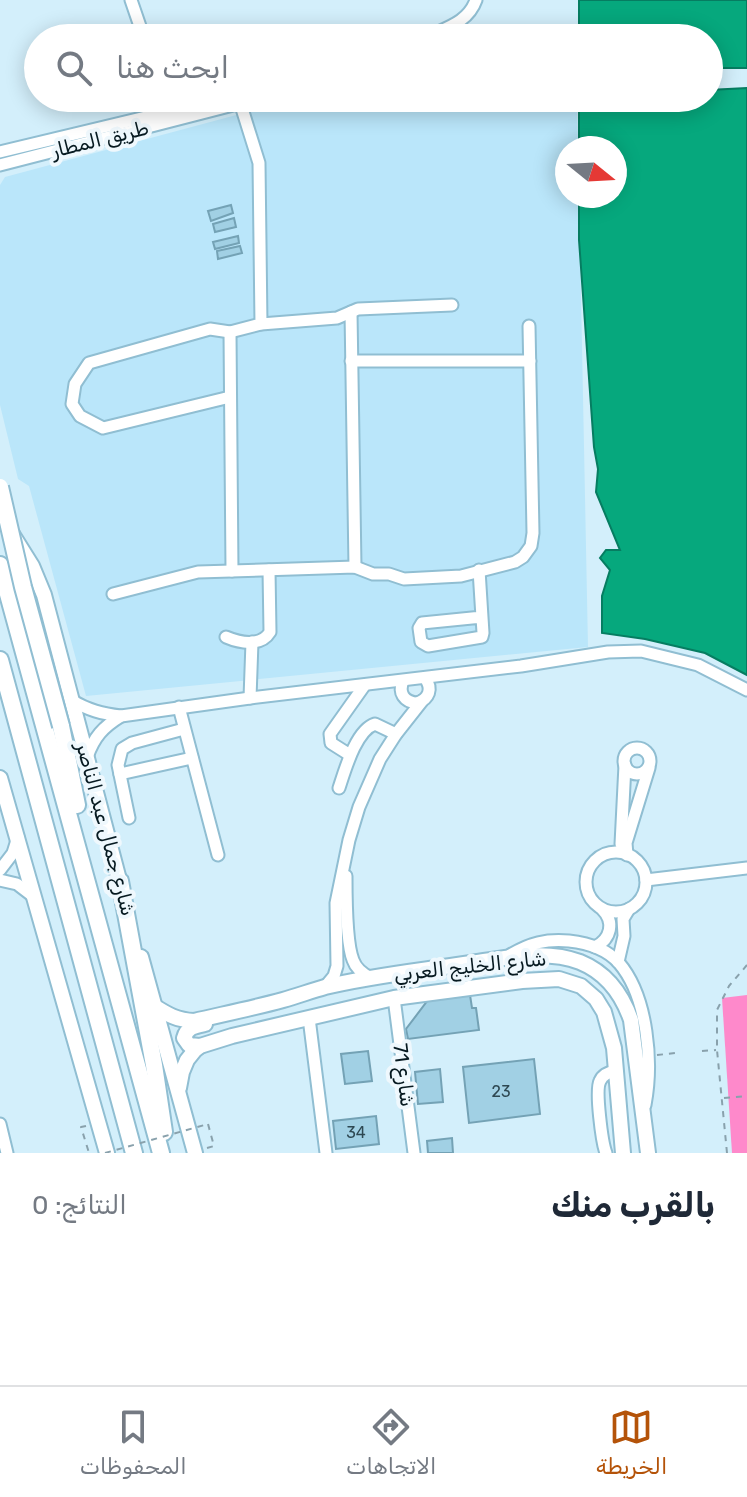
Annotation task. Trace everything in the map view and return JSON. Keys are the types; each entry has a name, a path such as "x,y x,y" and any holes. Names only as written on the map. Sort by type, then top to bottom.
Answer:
{"highway":[{"path":"0,487 23,587 61,726 100,925"},
{"name":"شارع جمال عبد الناصر","path":"0,565 164,1153"},
{"path":"0,660 134,1153"},
{"path":"120,881 154,1065 164,1153"}],"main road":[{"name":"شارع جمال عبد الناصر","path":"0,513 41,585 195,1153"},
{"path":"0,778 106,1153"},
{"name":"شارع الخليج العربي","path":"154,1006 170,1017 194,1021 325,987 375,978 505,958 567,958 597,972 611,983 626,1005 635,1046 648,1153"},
{"path":"375,978 369,988 372,997 388,999"},
{"name":"شارع الخليج العربي","path":"200,1046 388,999 541,979 567,981 581,986 596,999 604,1012 614,1048 623,1153"},
{"path":"200,1046 189,1045 184,1038 191,1027 261,1011 281,1000"},
{"path":"614,1048 614,1042 623,1035 634,1040 635,1046"},
{"path":"179,1093 187,1060 200,1046"}],"street":[{"path":"131,0 139,24"},
{"path":"455,24 468,16 476,0"},
{"name":"طريق المطار","path":"0,152 172,112"},
{"name":"طريق المطار","path":"0,165 196,112"},
{"path":"244,112 259,163 261,324"},
{"path":"230,397 103,428 80,416 72,404 75,384 89,363 210,329 230,332 261,324 337,318 358,309 452,305"},
{"path":"351,312 355,567"},
{"path":"113,594 198,572 355,567 373,574 389,574 404,579 461,576 515,562 523,557 531,546 533,533 529,326"},
{"path":"230,332 232,571"},
{"path":"351,361 530,361"},
{"path":"226,637 241,642 264,641 270,632 269,570"},
{"path":"476,617 422,623 419,626 420,640 428,646 483,635 476,617 479,570"},
{"path":"250,698 252,642"},
{"path":"71,700 103,715 121,716 521,666 608,652 641,651 698,665 747,690"},
{"path":"325,987 334,976 338,961 336,903 353,824 365,788 380,759 429,693 430,687 425,678"},
{"path":"403,681 401,690 409,710 408,719"},
{"path":"384,684 395,688 404,698 417,703 422,701"},
{"path":"350,755 331,743 330,734 364,686"},
{"path":"179,707 218,855"},
{"path":"87,757 93,740 105,725 121,716"},
{"path":"339,788 350,755 368,726 375,724 396,734"},
{"path":"129,818 118,765 120,753 127,745 184,729"},
{"path":"639,748 647,753 650,763 622,853 626,755 639,748"},
{"path":"120,774 192,758"},
{"path":"625,765 627,770 636,774 649,768"},
{"path":"0,870 13,853 18,837"},
{"path":"347,852 347,917 352,960 357,969 375,978"},
{"path":"618,962 624,936 623,919 642,897 646,880 640,865 622,853 600,857 588,871 590,896 595,903 611,912 629,909"},
{"path":"646,880 747,868"},
{"path":"0,880 17,884 35,898"},
{"path":"595,947 608,937 610,930 610,922 602,908"},
{"path":"505,958 529,944 560,940 595,947 618,962 629,979 644,1023 649,1086 643,1114"},
{"path":"338,961 352,960"},
{"name":"شارع 71","path":"388,999 414,1153"},
{"path":"309,1018 326,1153"},
{"path":"606,1153 602,1143 598,1086 602,1077 616,1071"},
{"path":"0,1124 7,1153"}],"path":[{"path":"727,1153 717,1050 717,1010 729,986 747,965"},
{"path":"702,1051 717,1050"},
{"path":"648,1055 676,1053"},
{"path":"723,1098 747,1096"},
{"path":"106,1153 208,1124 214,1146"},
{"path":"81,1127 89,1153"}],"shaded area":[{"path":"579,0 747,0 747,68 723,68 723,24 579,24"},
{"path":"747,88 747,675 705,653 602,633 602,596 610,570 600,558 606,550 620,550 596,492 598,469 579,240 579,208 627,208 627,136 579,136 579,112 723,112 723,89"},
{"path":"248,112 577,112 578,136 555,136 555,208 579,208 588,647 86,696 29,486 18,479 0,405 0,185 5,177"},
{"path":"747,995 747,1153 732,1153 722,998"}],"building":[{"path":"231,205 233,213 211,221 208,211"},
{"path":"234,218 236,227 215,232 213,224"},
{"path":"238,236 239,243 215,249 213,242"},
{"path":"240,246 242,253 218,259 217,251"},
{"path":"470,995 472,1008 476,1008 479,1030 408,1039 406,1029 428,1000"},
{"path":"368,1051 372,1081 345,1084 341,1054"},
{"path":"534,1059 540,1114 469,1123 463,1067"},
{"path":"440,1069 443,1102 418,1104 415,1072"},
{"path":"376,1116 379,1144 336,1149 333,1121"},
{"path":"452,1138 453,1153 428,1153 427,1141"}]}
